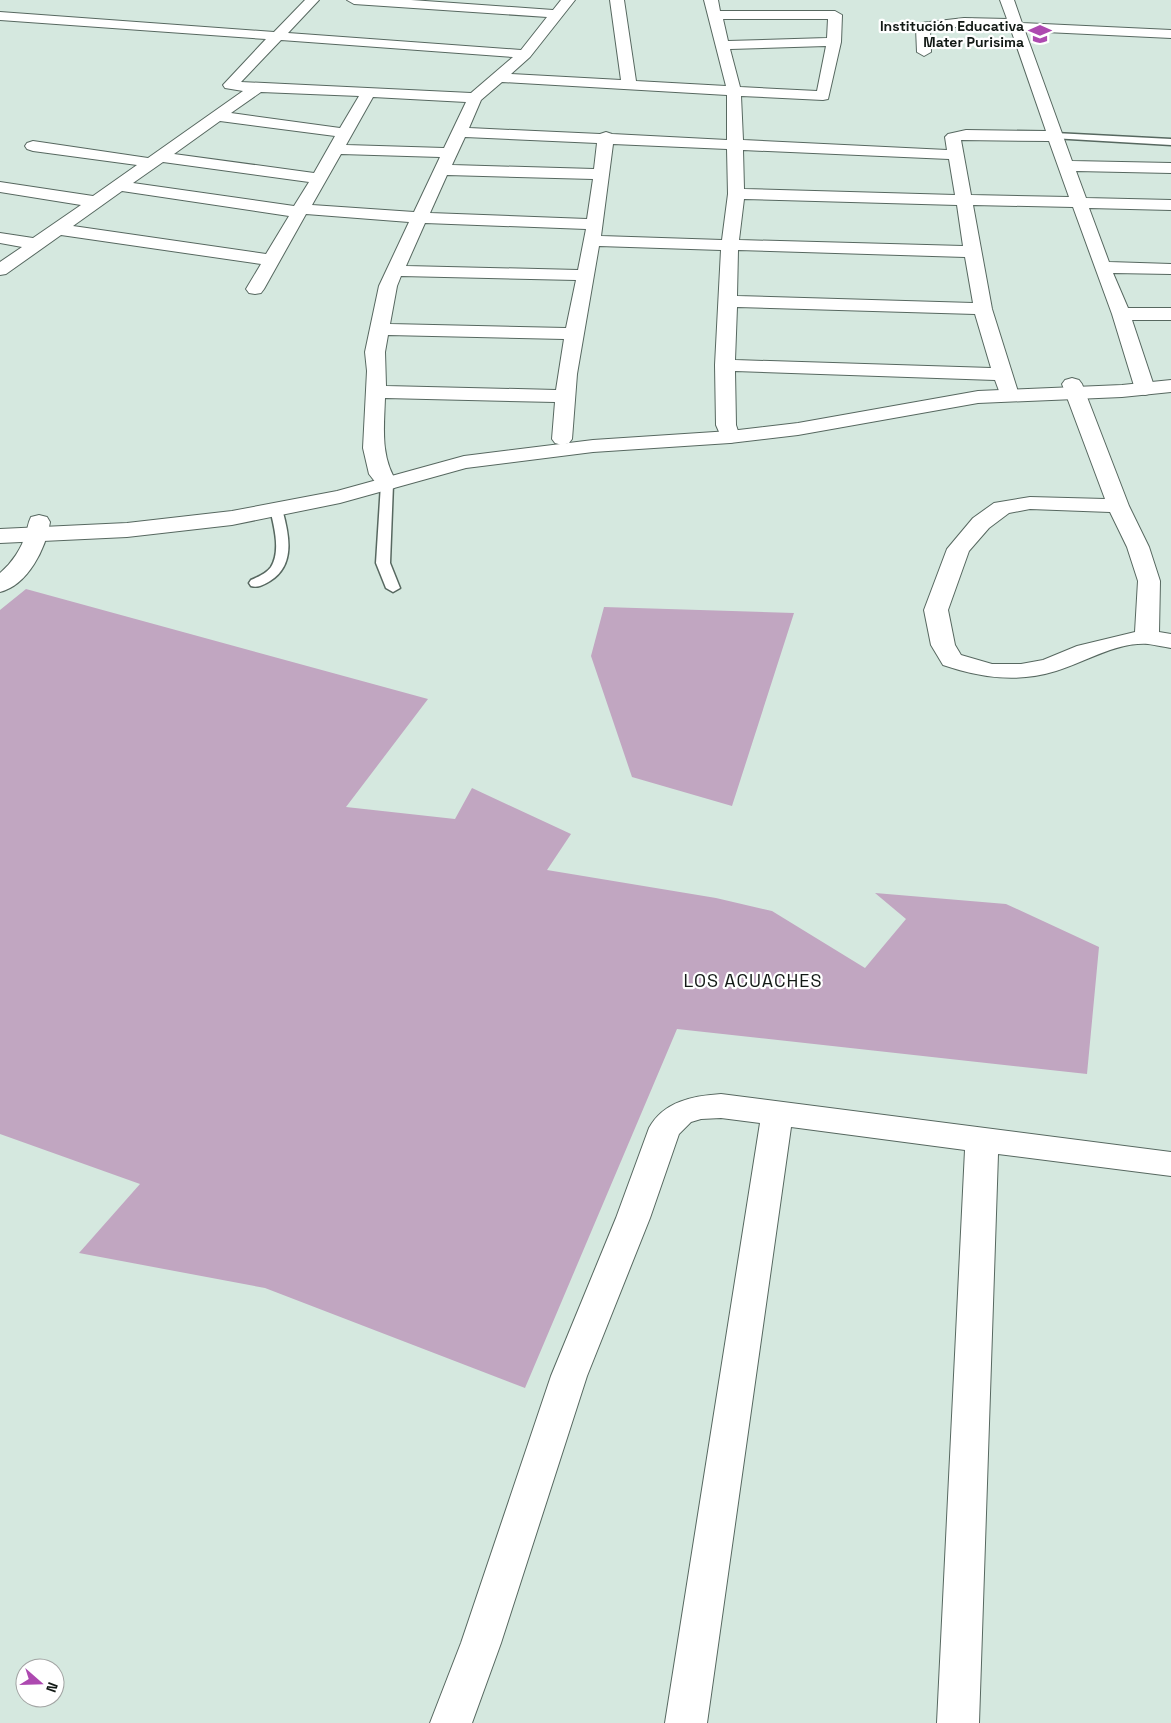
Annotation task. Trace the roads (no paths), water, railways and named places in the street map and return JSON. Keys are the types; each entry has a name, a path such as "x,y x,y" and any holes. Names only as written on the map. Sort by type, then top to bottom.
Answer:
{"street":[{"path":"312,0 230,85 258,88 475,98"},
{"path":"354,0 557,14"},
{"path":"462,8 474,0"},
{"path":"383,479 373,448 377,372 375,352 378,329 388,286 475,98 497,77 526,54 568,0"},
{"path":"617,0 628,84"},
{"path":"1008,0 1079,204 1121,314 1142,383"},
{"path":"497,77 734,90 823,96 834,42 835,15 713,8 734,90 736,194 730,244 724,365 728,431"},
{"path":"0,16 526,54"},
{"path":"924,52 923,28 926,26 970,22 1171,34"},
{"path":"722,45 834,42"},
{"path":"0,270 258,88"},
{"path":"255,289 368,93"},
{"path":"219,116 345,132"},
{"path":"459,132 606,137 956,155"},
{"path":"1005,385 983,309 953,137 960,135 1055,136"},
{"path":"562,439 567,374 594,232 606,137"},
{"path":"33,146 318,178"},
{"path":"336,148 450,152"},
{"path":"1067,166 1171,168"},
{"path":"442,170 600,174"},
{"path":"118,186 300,211 420,218 730,244 974,252"},
{"path":"0,187 96,202"},
{"path":"736,194 1171,205"},
{"path":"57,229 271,260"},
{"path":"0,238 36,244"},
{"path":"1102,267 1171,269"},
{"path":"396,271 586,275"},
{"path":"727,302 983,309"},
{"path":"1121,314 1171,314"},
{"path":"378,329 575,334"},
{"path":"724,365 1074,389 1142,383 1171,375"},
{"path":"1142,383 1171,386"},
{"path":"0,523 38,528 127,530 232,518 340,497 383,479 455,454 562,439 798,429 941,403 1005,385"},
{"path":"1074,389 1118,506 1138,547 1149,581 1147,637"},
{"path":"375,392 565,396"},
{"path":"0,536 38,528 174,514 244,504 383,479 464,462 728,431"},
{"path":"1118,506 1030,503 1002,508 981,523 958,549 936,610 943,645 952,660 969,666 992,671 1021,671 1049,666 1085,651 1121,642 1147,637 1171,641"},
{"path":"0,585 20,567 38,528"},
{"path":"451,1723 481,1643 569,1376 633,1218 665,1128 680,1114 699,1108 721,1106 1171,1164"},
{"path":"686,1723 777,1113"},
{"path":"958,1723 982,1139"}],"lane":[{"path":"1055,136 1171,142"},
{"path":"383,479 383,563 393,588"},
{"path":"256,583 275,571 282,552 282,527 276,509"}],"place":[{"name":"Institución Educativa Mater Purisima","path":"1040,34"}],"district":[{"name":"LOS ACUACHES","path":"753,980"}]}
